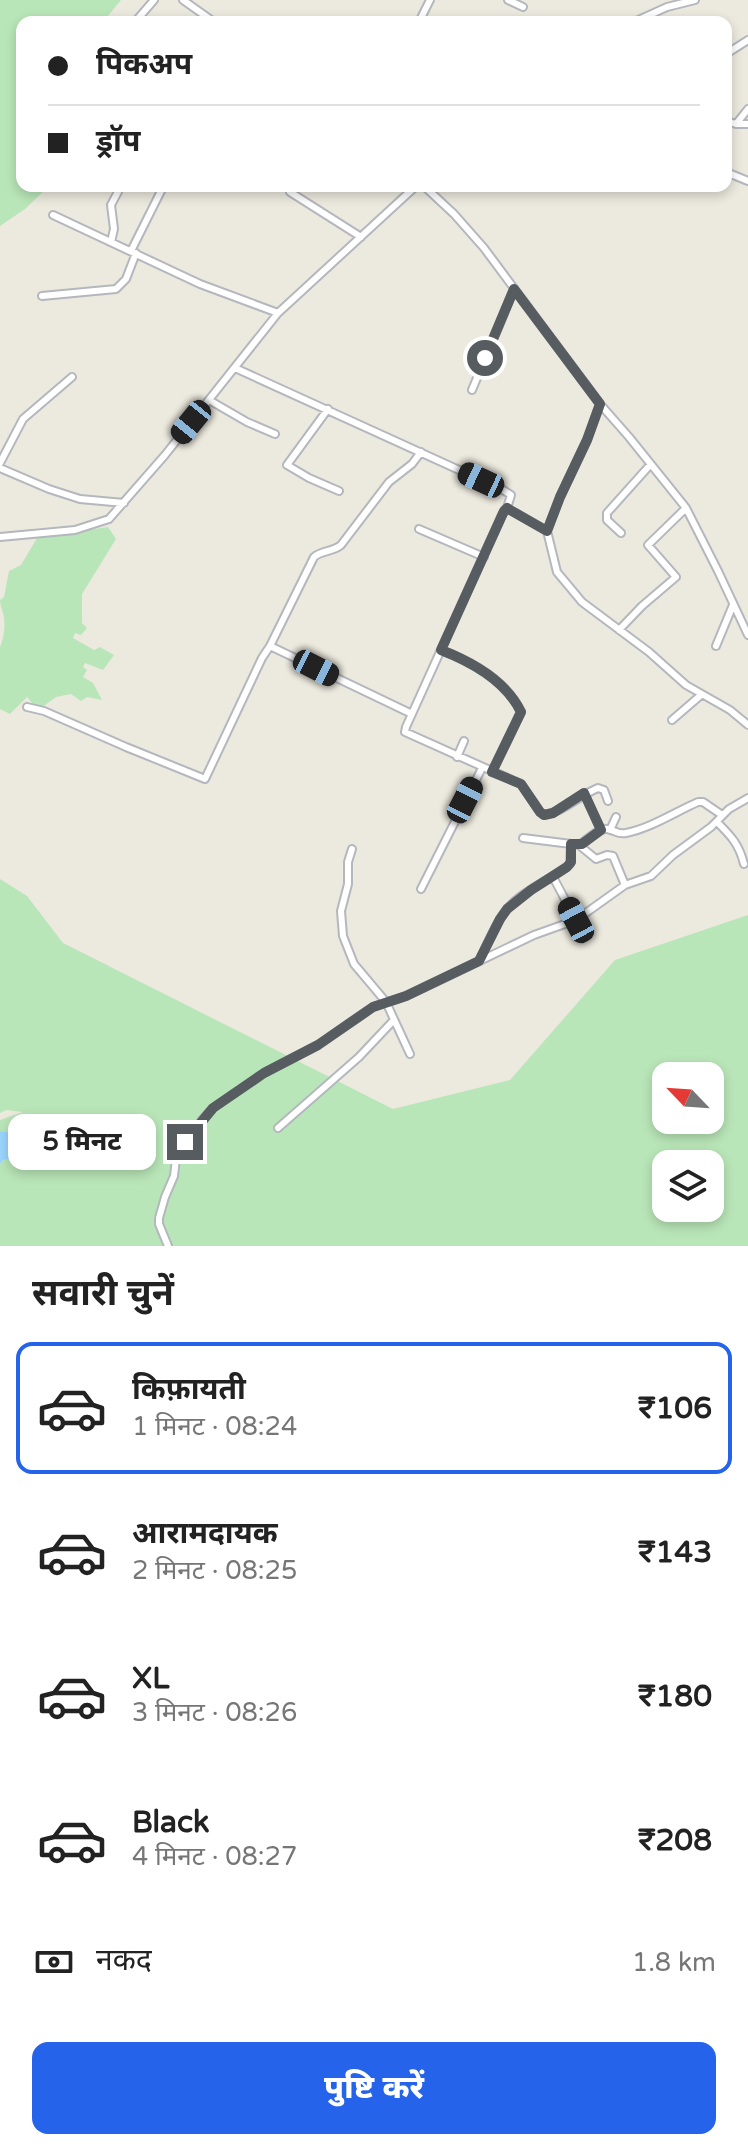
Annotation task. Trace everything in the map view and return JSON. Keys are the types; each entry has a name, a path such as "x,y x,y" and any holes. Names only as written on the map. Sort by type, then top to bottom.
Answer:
{"street":[{"path":"140,16 154,0"},
{"path":"183,0 206,16"},
{"path":"508,0 523,7"},
{"path":"647,16 695,0"},
{"path":"736,124 748,109"},
{"path":"732,123 748,124"},
{"path":"111,242 114,229 111,205 118,192"},
{"path":"42,296 116,289 126,279 134,252 161,192"},
{"path":"290,192 361,237"},
{"path":"0,537 89,527 109,519 278,313 410,192"},
{"path":"430,192 470,230 600,404 686,508 748,635"},
{"path":"53,215 212,288 278,313"},
{"path":"472,390 514,289"},
{"path":"235,368 509,494 511,498 507,508 405,732 521,784 544,815 553,813 584,793 601,788 608,801"},
{"path":"72,377 23,419 0,466 49,489 80,499 124,503"},
{"path":"209,400 275,434"},
{"path":"600,404 547,531 557,572 582,602 649,652 678,679 730,710 748,725"},
{"path":"328,409 287,465 339,491"},
{"path":"27,707 44,711 205,779 314,557 341,545 389,482 412,464 421,452"},
{"path":"621,533 607,520 607,513 650,465"},
{"path":"507,508 547,531"},
{"path":"619,630 676,577 648,545 686,508"},
{"path":"419,529 484,557"},
{"path":"716,646 734,604"},
{"path":"270,646 412,714"},
{"path":"441,650 467,661 493,680 515,699 521,712 492,772"},
{"path":"672,720 701,695"},
{"path":"457,757 464,741"},
{"path":"421,889 482,768"},
{"path":"584,793 601,830"},
{"path":"168,1246 159,1218 174,1176 176,1153 206,1115 264,1073 318,1045 360,1015 534,935 576,920 625,885 651,876 722,815 748,798"},
{"path":"479,961 507,909 571,862 575,844 601,830 621,834 632,831 698,802 722,815"},
{"path":"610,830 616,817"},
{"path":"717,822 740,847 744,864"},
{"path":"523,838 575,844 596,859 613,856 625,885"},
{"path":"352,849 341,911 343,936 354,964 386,1002 410,1054"},
{"path":"553,877 576,920"},
{"path":"278,1128 359,1057 393,1021"}],"green space":[{"path":"0,0 121,0 108,16 16,16 16,192 43,192 0,226"},
{"path":"108,527 116,539 82,594 82,623 87,628 81,635 75,633 73,638 94,650 100,647 114,655 103,670 85,663 83,667 87,670 83,677 93,683 102,700 87,697 81,701 71,694 56,697 38,710 27,697 10,714 0,709 0,647 4,617 0,600 4,597 9,571 21,565 37,538"},
{"path":"0,879 27,896 63,943 393,1109 510,1080 615,960 748,915 748,1246 0,1246 0,1164 3,1160 39,1157 42,1146 29,1148 17,1144 45,1142 55,1135 39,1131 34,1134 0,1131 0,1120 23,1112 6,1110 0,1113"}],"water":[{"path":"0,1131 55,1132 55,1135 45,1142 18,1144 22,1148 48,1148 39,1157 3,1160 0,1164"}],"route":[{"path":"185,1142 213,1108 264,1073 318,1045 373,1007 406,996 479,961 507,909 567,867 571,862 571,844 582,844 601,830 584,793 546,816 521,784 492,772 521,712 515,699 493,680 467,661 441,650 504,511 507,508 547,531 600,404 514,289 485,358"}]}
